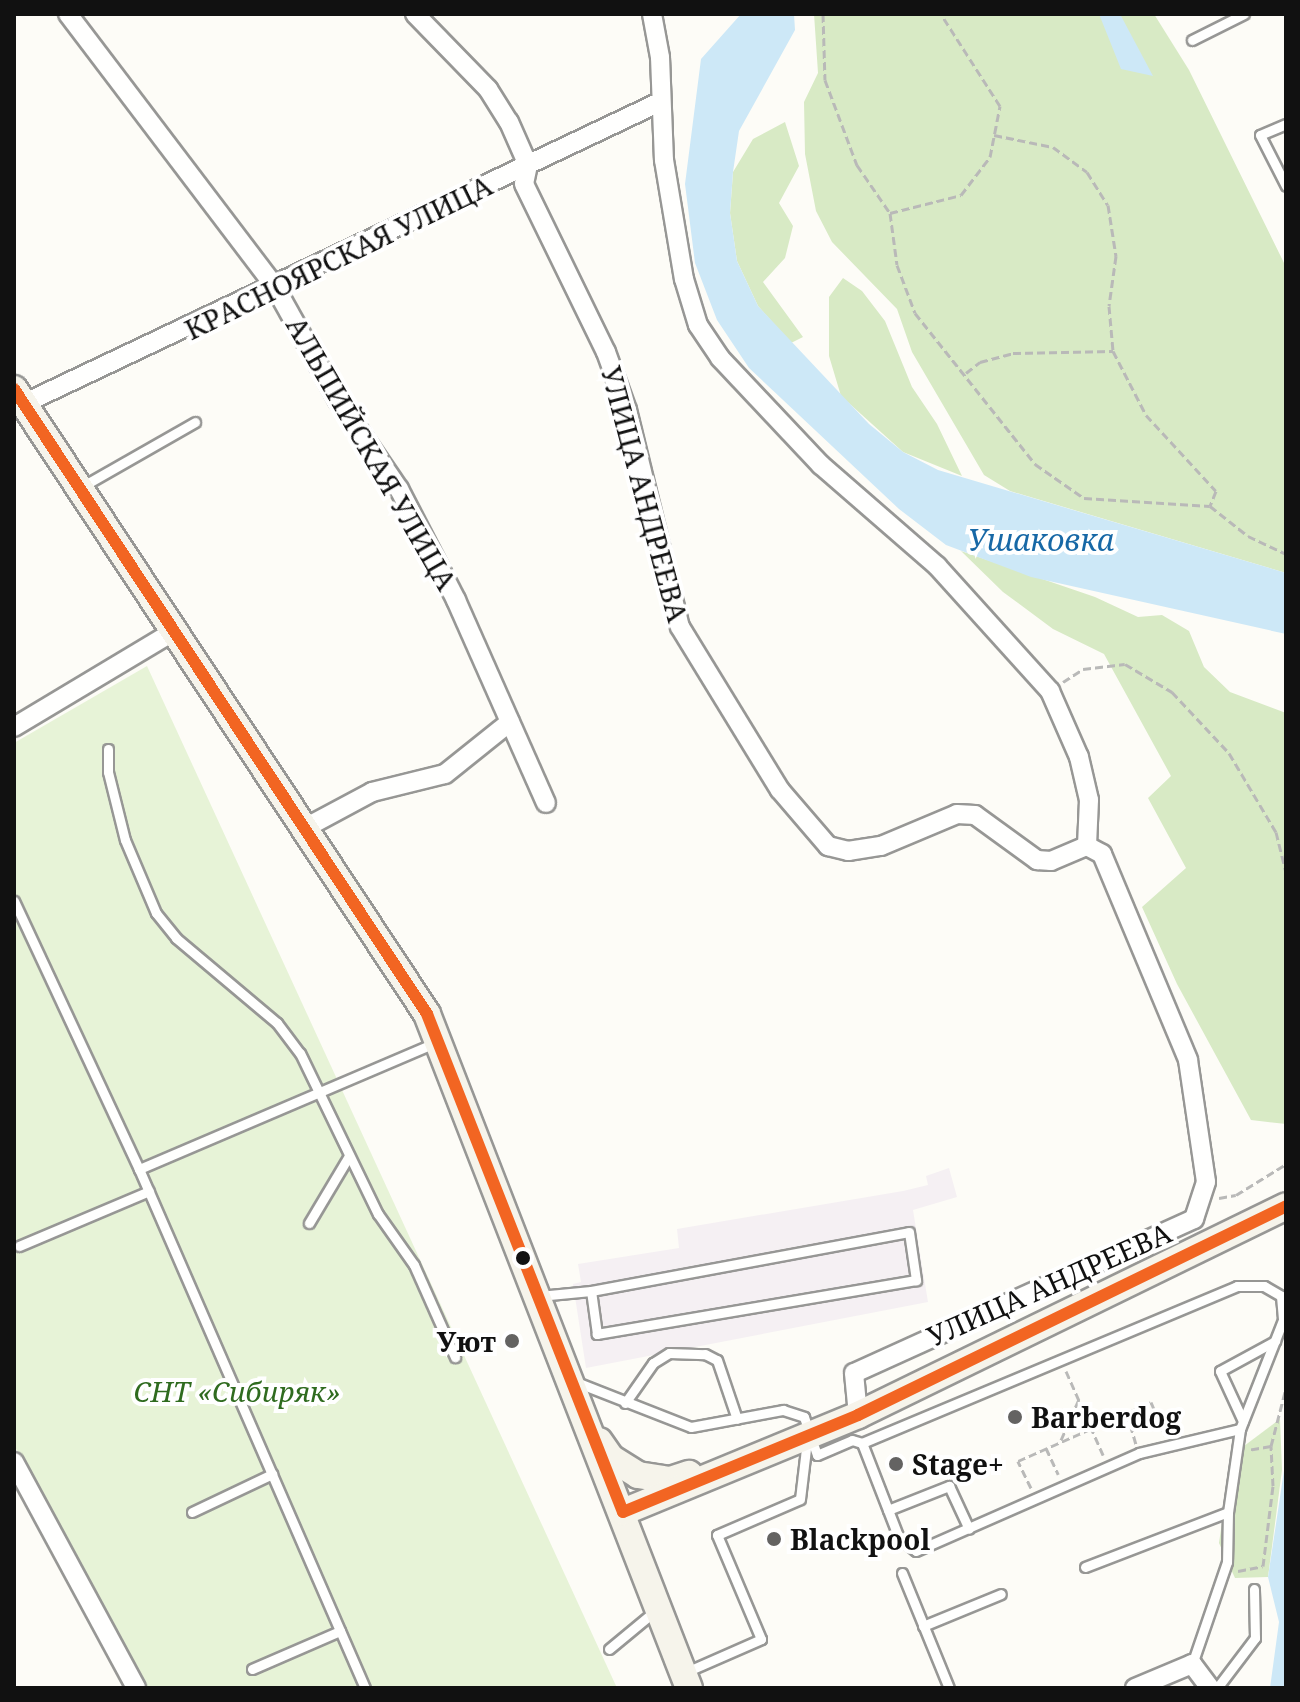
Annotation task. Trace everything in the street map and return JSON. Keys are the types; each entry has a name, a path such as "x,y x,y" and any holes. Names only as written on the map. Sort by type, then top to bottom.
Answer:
{"main road":[{"path":"17,400 176,630 440,1040 535,1296 623,1512 686,1681"},
{"path":"623,1512 757,1454 858,1415 1286,1206"},
{"path":"586,1423 611,1458 653,1479 670,1480 757,1454"}],"street":[{"name":"АЛЬПИЙСКАЯ УЛИЦА","path":"68,14 275,287 338,400 399,489 546,803"},
{"name":"УЛИЦА АНДРЕЕВА","path":"415,14 488,89 528,165 524,184 606,352 627,410 680,627 780,790 828,846 848,851 881,846 957,814 975,815 1037,860 1051,861 1087,846 1102,854 1188,1060 1206,1182 1194,1219 854,1373 858,1415"},
{"path":"652,14 664,160 684,279 698,325 720,358 821,465 937,566 1050,691 1079,757 1089,800 1087,846"},
{"name":"КРАСНОЯРСКАЯ УЛИЦА","path":"17,400 275,287 660,102"},
{"path":"14,727 176,630"},
{"path":"305,828 372,792 445,774 510,722"},
{"path":"14,1462 136,1688"},
{"path":"1135,1688 1192,1664 1210,1688"}],"lane":[{"path":"1192,40 1244,14"},
{"path":"1286,124 1260,135 1286,186"},
{"path":"80,488 195,422"},
{"path":"108,749 108,772 125,840 156,913 176,938 277,1023 300,1053 391,1238 414,1265 455,1357"},
{"path":"14,901 149,1191 365,1688"},
{"path":"139,1169 440,1040"},
{"path":"309,1223 349,1156"},
{"path":"19,1246 149,1191"},
{"path":"535,1296 591,1291 909,1232 916,1280 608,1336 597,1334 591,1291"},
{"path":"567,1378 691,1427 783,1410 804,1417 807,1434 817,1455 852,1440 862,1443 1237,1286 1264,1286 1281,1296 1283,1320 1242,1425 1228,1512 1223,1574 1192,1664"},
{"path":"1242,1425 1220,1371 1275,1341"},
{"path":"625,1403 653,1363 669,1353 705,1354 717,1360 737,1419"},
{"path":"862,1443 898,1536 916,1551 1139,1453 1242,1425"},
{"path":"686,1681 761,1639 717,1535 800,1499 807,1434"},
{"path":"192,1512 272,1474"},
{"path":"888,1510 949,1486 969,1529"},
{"path":"1085,1567 1228,1512"},
{"path":"902,1573 949,1688"},
{"path":"1217,1688 1255,1638 1254,1589"},
{"path":"923,1626 1001,1594"},
{"path":"609,1649 658,1609"},
{"path":"252,1669 340,1631"}],"path":[{"path":"823,14 825,80 857,165 890,213 897,265 915,313 966,373 1035,464 1084,498 1210,506 1248,536 1286,554"},
{"path":"890,213 961,195 990,157 1000,106 941,14"},
{"path":"994,135 1053,147 1087,172 1108,205 1116,256 1109,306 1113,351 1146,415 1216,491 1210,506"},
{"path":"966,373 980,362 1013,353 1113,351"},
{"path":"1050,691 1083,669 1125,664 1172,692 1229,753 1276,832 1286,872"},
{"path":"1199,1202 1236,1195 1286,1164"},
{"path":"1061,1360 1108,1467"},
{"path":"1223,1574 1263,1566 1273,1486 1271,1446 1286,1388"},
{"path":"1060,1442 1079,1399"},
{"path":"1036,1499 1018,1461 1151,1402 1170,1446"},
{"path":"1127,1413 1139,1453"},
{"path":"1237,1453 1271,1446"},
{"path":"1046,1448 1063,1487"}],"shaded area":[{"path":"949,1168 957,1197 913,1210 928,1302 586,1368 573,1284 581,1282 578,1264 679,1248 677,1229 928,1185 926,1176"}],"green space":[{"path":"814,14 1154,14 1189,70 1286,267 1286,573 1010,491 984,475 912,352 897,309 832,242 816,211 805,154 804,102 818,73"},
{"path":"785,122 799,166 779,203 793,226 785,258 763,282 803,337 791,343 758,306 737,261 730,213 733,172 753,139"},
{"path":"843,278 862,291 885,321 912,387 937,424 962,476 903,452 841,396 829,356 829,297"},
{"path":"961,551 1095,597 1138,617 1162,615 1189,631 1204,667 1230,692 1286,713 1286,1124 1251,1120 1177,984 1142,907 1186,868 1148,798 1171,776 1104,654 1053,629 1003,592"},
{"name":"СНТ «Сибиряк»","path":"147,666 617,1688 144,1688 14,1445 14,743"},
{"path":"1280,1419 1282,1470 1268,1577 1235,1578 1219,1543 1232,1455"}],"water":[{"name":"Ушаковка","path":"741,14 794,14 795,30 739,131 733,172 730,213 737,261 758,306 869,424 903,452 938,470 1286,573 1286,634 1031,577 946,545 899,509 749,368 717,320 695,263 685,184 701,59"},
{"path":"1099,14 1120,14 1153,76 1121,69"},
{"path":"1286,1457 1286,1688 1270,1688 1279,1622 1268,1577"}],"transit line":[{"path":"14,389 427,1014 623,1512 858,1415 1286,1206"}],"place":[{"name":"Уют","path":"512,1341"},
{"name":"Barberdog","path":"1015,1417"},
{"name":"Stage+","path":"896,1464"},
{"name":"Blackpool","path":"774,1539"}]}
